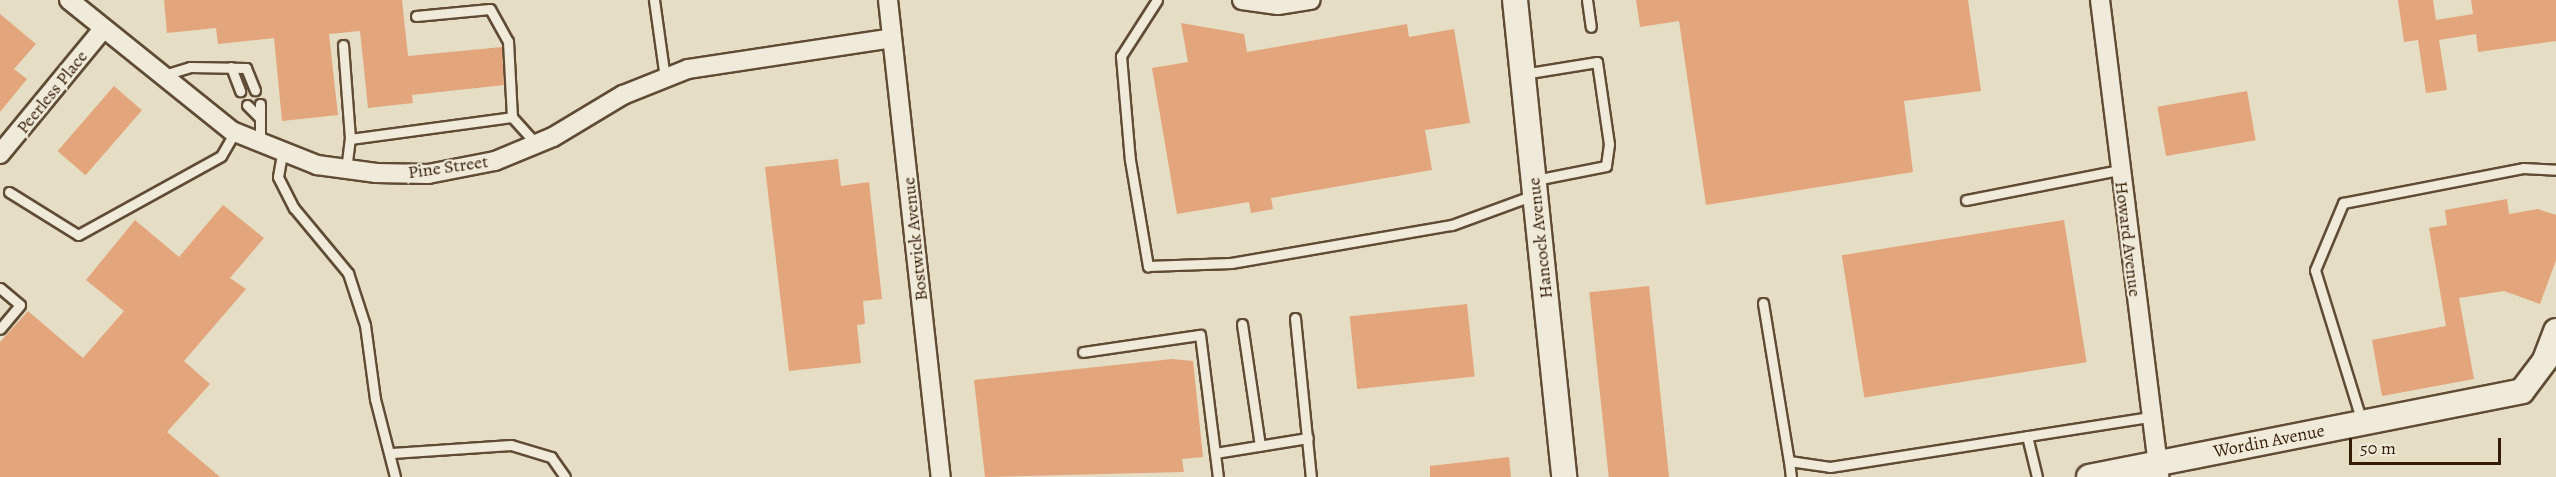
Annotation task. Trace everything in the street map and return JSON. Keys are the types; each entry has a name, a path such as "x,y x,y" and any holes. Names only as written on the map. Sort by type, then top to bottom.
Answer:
{"street":[{"name":"Pine Street","path":"69,0 159,76 235,132 260,145 282,154 346,170 428,174 495,161 536,144 665,78 734,59 892,38"},
{"name":"Bostwick Avenue","path":"888,0 941,477"},
{"path":"1242,0 1278,5 1311,0"},
{"name":"Hancock Avenue","path":"1515,0 1564,477"},
{"name":"Howard Avenue","path":"2100,0 2157,470"},
{"name":"Peerless Place","path":"0,154 103,29"},
{"name":"Wordin Avenue","path":"2089,477 2157,470 2363,422 2522,391 2545,360 2556,331"}],"lane":[{"path":"654,0 665,78"},
{"path":"1157,0 1121,56 1130,160 1148,266 1231,263 1452,225 1535,187 1606,166 1609,144 1597,62 1523,74"},
{"path":"1587,0 1591,27"},
{"path":"416,16 490,9 508,41 512,117 536,144"},
{"path":"343,45 350,139 346,170"},
{"path":"159,76 190,67 246,68 255,90"},
{"path":"231,67 240,91"},
{"path":"260,104 260,145"},
{"path":"247,105 260,118"},
{"path":"350,139 512,117"},
{"path":"9,192 78,235 221,156 235,132"},
{"path":"282,154 278,177 294,208 348,273 365,326 375,399 392,453 395,477"},
{"path":"2363,422 2315,270 2343,203 2433,190 2523,168 2556,170"},
{"path":"1966,200 2119,170"},
{"path":"0,288 20,304 0,329"},
{"path":"1763,303 1791,477"},
{"path":"1295,318 1311,477"},
{"path":"1242,324 1260,446"},
{"path":"1083,352 1200,335 1218,477"},
{"path":"1789,461 1830,467 2150,417"},
{"path":"2027,436 2037,477"},
{"path":"1215,453 1308,438"},
{"path":"392,453 512,445 551,457 565,477"}],"building":[{"path":"164,0 402,0 408,56 502,47 504,85 412,95 413,103 368,108 360,31 329,34 338,115 282,121 274,38 218,44 216,28 167,33"},
{"path":"1636,0 1968,0 1981,91 1904,101 1913,172 1706,205 1679,21 1640,27"},
{"path":"2398,0 2433,0 2436,20 2473,14 2471,0 2556,0 2556,41 2478,52 2476,34 2439,40 2447,90 2426,93 2418,40 2404,42"},
{"path":"0,14 36,44 14,69 27,79 0,112"},
{"path":"1181,23 1244,34 1247,52 1407,24 1409,37 1454,29 1470,123 1425,130 1432,170 1271,198 1273,209 1251,213 1249,202 1177,214 1152,68 1188,62"},
{"path":"114,86 142,110 86,175 58,151"},
{"path":"2247,91 2256,140 2166,156 2157,107"},
{"path":"838,159 841,186 869,182 882,299 863,301 865,324 857,325 861,363 789,371 765,167"},
{"path":"2507,199 2509,214 2538,209 2556,215 2556,260 2540,304 2504,291 2459,298 2474,379 2382,396 2372,340 2446,326 2429,228 2447,225 2445,210"},
{"path":"223,205 264,238 230,278 246,289 184,361 210,384 167,432 220,477 0,477 0,342 28,311 83,358 124,311 86,280 135,220 179,257"},
{"path":"2064,220 2087,362 1864,397 1842,255"},
{"path":"1649,286 1669,477 1609,477 1589,292"},
{"path":"1467,304 1475,377 1357,389 1350,316"},
{"path":"1172,359 1193,361 1203,457 1182,459 1184,472 985,477 974,380"},
{"path":"1509,457 1511,477 1430,477 1430,466"}]}
